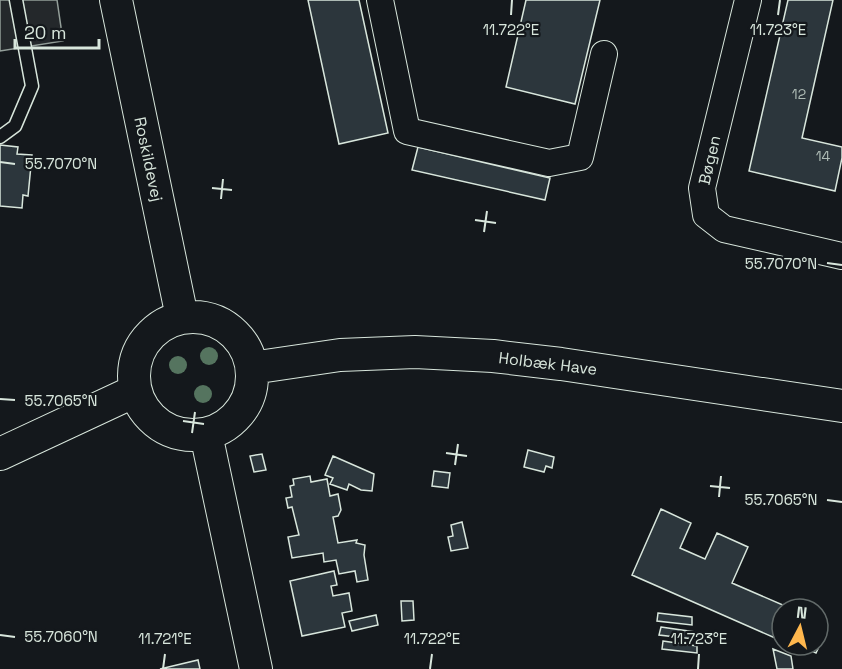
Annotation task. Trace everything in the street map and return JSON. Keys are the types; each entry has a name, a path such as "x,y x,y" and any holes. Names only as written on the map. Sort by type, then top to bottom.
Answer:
{"street":[{"name":"Roskildevej","path":"116,0 182,317"},
{"path":"380,0 407,131 549,163 580,157 604,54"},
{"name":"Bøgen","path":"748,0 702,188 706,215 724,229 842,256"},
{"path":"182,317 206,317 228,328 244,346 252,368 251,390 242,410 226,425 206,434 188,435 170,431 154,422 142,408 135,392 133,372 137,353 148,336 163,324 182,317"},
{"name":"Holbæk Have","path":"252,368 340,354 415,352 493,356 842,406"},
{"path":"0,454 135,392"},
{"path":"206,434 256,669"}],"lane":[{"path":"0,137 15,126 32,86 16,0"}],"shaded area":[{"path":"0,0 57,0 63,41 0,51"}],"building":[{"path":"308,0 359,0 388,133 339,144"},
{"path":"526,0 600,0 575,104 506,87"},
{"path":"788,0 833,0 802,138 842,147 835,191 749,171"},
{"path":"0,145 18,147 17,154 32,155 28,196 23,195 22,208 0,206"},
{"path":"418,147 550,178 545,200 412,170"},
{"path":"528,450 554,457 552,468 546,466 544,472 524,467"},
{"path":"262,454 266,470 254,472 250,456"},
{"path":"333,456 374,474 372,491 361,490 349,484 347,490 330,484 333,478 325,475"},
{"path":"434,471 450,473 448,488 432,486"},
{"path":"310,476 311,482 327,479 330,496 338,494 341,510 338,516 333,517 338,543 357,540 356,543 365,545 364,555 368,580 357,582 355,571 339,574 336,560 324,562 323,553 292,558 288,537 299,535 292,507 288,508 286,498 292,497 290,486 294,485 293,479"},
{"path":"661,509 691,523 680,548 705,559 717,533 748,547 732,583 770,599 770,636 632,575"},
{"path":"462,522 468,548 451,551 448,537 453,536 451,525"},
{"path":"334,571 337,585 331,586 333,596 349,593 352,611 342,613 345,627 302,636 290,581"},
{"path":"401,601 413,601 414,620 402,621"},
{"path":"658,613 692,617 692,625 657,621"},
{"path":"376,615 378,625 352,631 349,621"},
{"path":"661,627 695,632 694,639 659,635"},
{"path":"663,641 697,646 697,653 662,649"},
{"path":"775,657 791,657 793,669 777,669"},
{"path":"198,660 200,669 160,669"}]}
